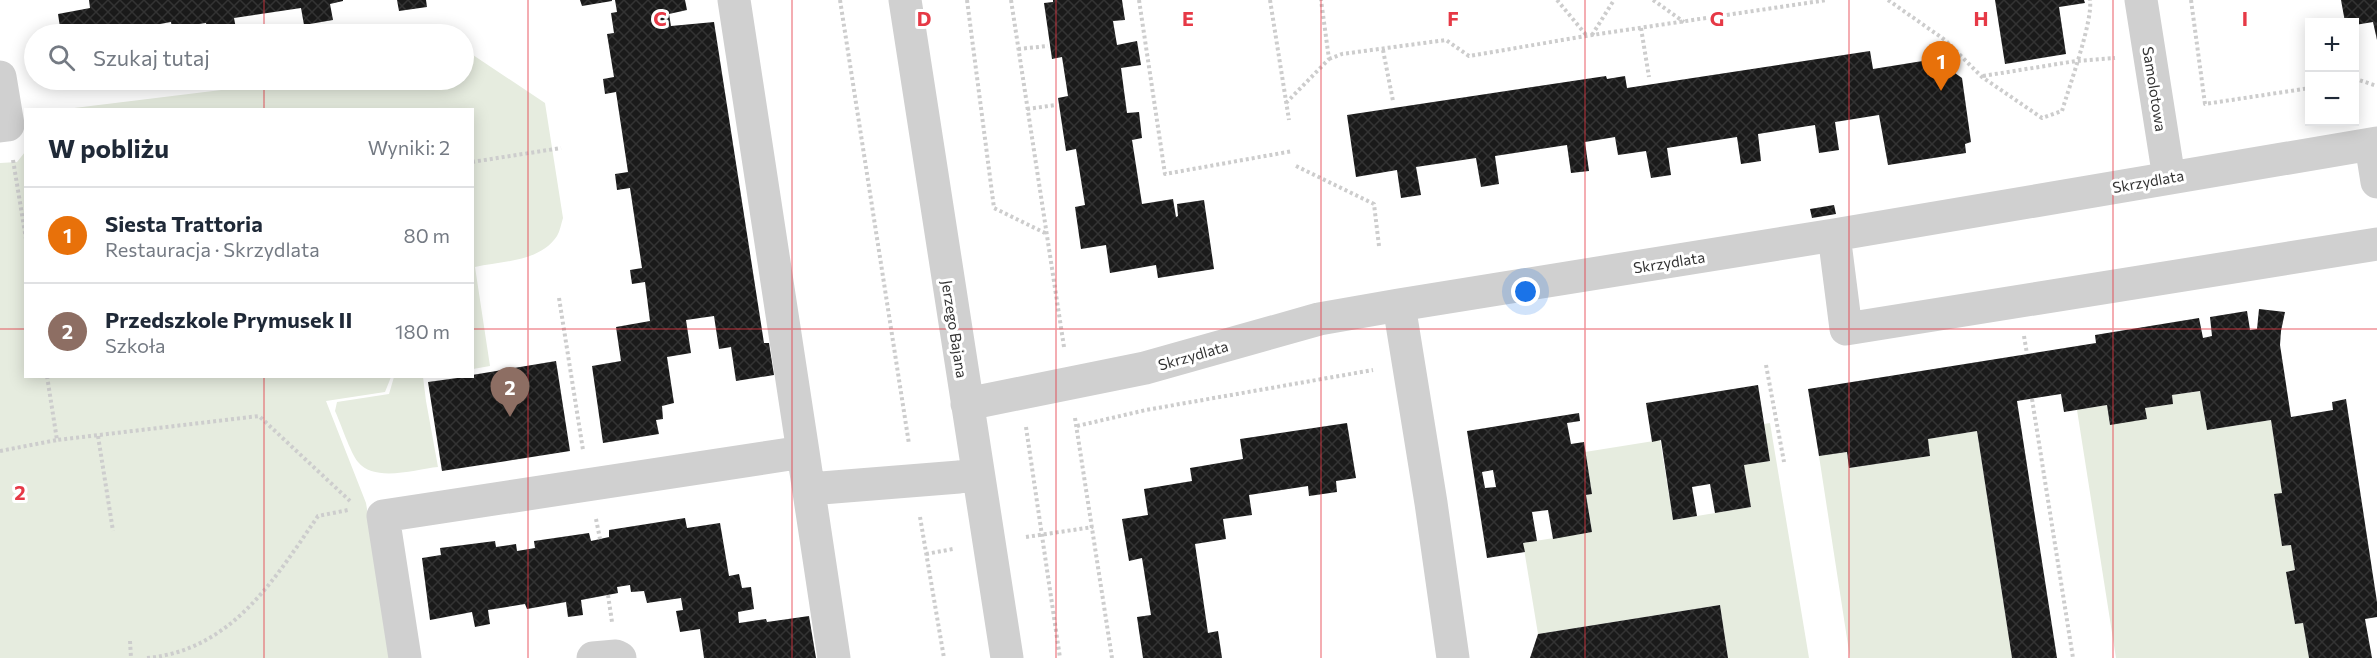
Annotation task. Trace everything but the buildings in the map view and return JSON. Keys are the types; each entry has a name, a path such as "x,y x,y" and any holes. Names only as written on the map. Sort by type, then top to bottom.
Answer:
{"street":[{"path":"734,0 834,658"},
{"name":"Jerzego Bajana","path":"905,0 1006,658"},
{"name":"Samolotowa","path":"2141,0 2169,178"},
{"path":"0,77 4,126"},
{"path":"2374,143 2377,182"},
{"name":"Skrzydlata","path":"967,404 1145,368 1319,319 1477,291 1834,235 2374,143"},
{"path":"1834,235 1846,329 2377,244"},
{"path":"1399,305 1453,658"},
{"path":"405,658 383,516 803,452"},
{"path":"809,489 978,474"},
{"path":"593,658 616,656 620,658"}],"path":[{"path":"840,0 944,658"},
{"path":"967,0 994,208 1046,233"},
{"path":"1011,0 1065,354"},
{"path":"1138,0 1165,174 1293,151"},
{"path":"1270,0 1289,120"},
{"path":"1321,0 1329,59"},
{"path":"1557,0 1589,35"},
{"path":"1589,35 1614,0"},
{"path":"1653,0 1684,22"},
{"path":"1286,104 1329,59 1342,54 1446,40 1468,56 1589,35 1827,0"},
{"path":"1888,0 1945,40 1982,77 2042,117 2061,111 2089,15 2090,0"},
{"path":"2191,0 2205,104 2305,89"},
{"path":"1641,28 1649,77"},
{"path":"1018,49 1048,46"},
{"path":"1383,50 1393,100"},
{"path":"1982,77 2076,61 2119,58"},
{"path":"2359,80 2377,86"},
{"path":"1027,110 1056,105"},
{"path":"4,126 24,229"},
{"path":"474,162 561,148"},
{"path":"1296,166 1374,204 1379,246"},
{"path":"559,298 588,484"},
{"path":"1077,426 1158,408 1409,364"},
{"path":"1766,365 1784,462"},
{"path":"47,378 57,440"},
{"path":"1021,394 1060,658"},
{"path":"2032,399 2073,658"},
{"path":"1074,410 1112,658"},
{"path":"0,451 57,440 259,416 357,508 318,516 270,584 247,609 220,632 198,645 170,656 147,658"},
{"path":"98,436 113,531"},
{"path":"1019,538 1093,526"},
{"path":"926,554 958,548"},
{"path":"130,641 130,658"}],"shaded area":[{"path":"474,56 545,103 563,218 557,236 541,251 520,259 475,267 490,366 474,369 474,108 74,108 221,90 474,90"},
{"path":"24,153 24,378 391,378 385,392 326,401 366,503 392,658 0,658 0,163 17,162"},
{"path":"394,378 423,378 438,467 385,473 365,468 358,462 335,411 337,402 389,394"},
{"path":"2200,391 2207,430 2271,420 2282,493 2274,495 2282,546 2291,545 2295,570 2286,572 2295,624 2303,623 2309,658 2116,658 2077,410 2107,405 2110,425 2145,408 2173,404 2172,395"},
{"path":"1770,423 1809,658 1728,658 1720,605 1538,634 1523,543 1592,532 1586,495 1592,494 1585,452 1660,440 1673,520 1751,507 1744,465 1770,461 1764,424"},
{"path":"1977,431 2012,658 1850,658 1819,456 1847,452 1850,468 1930,456 1928,439"}],"place":[{"name":"Siesta Trattoria","path":"1941,91"},
{"name":"Przedszkole Prymusek II","path":"510,417"}]}
